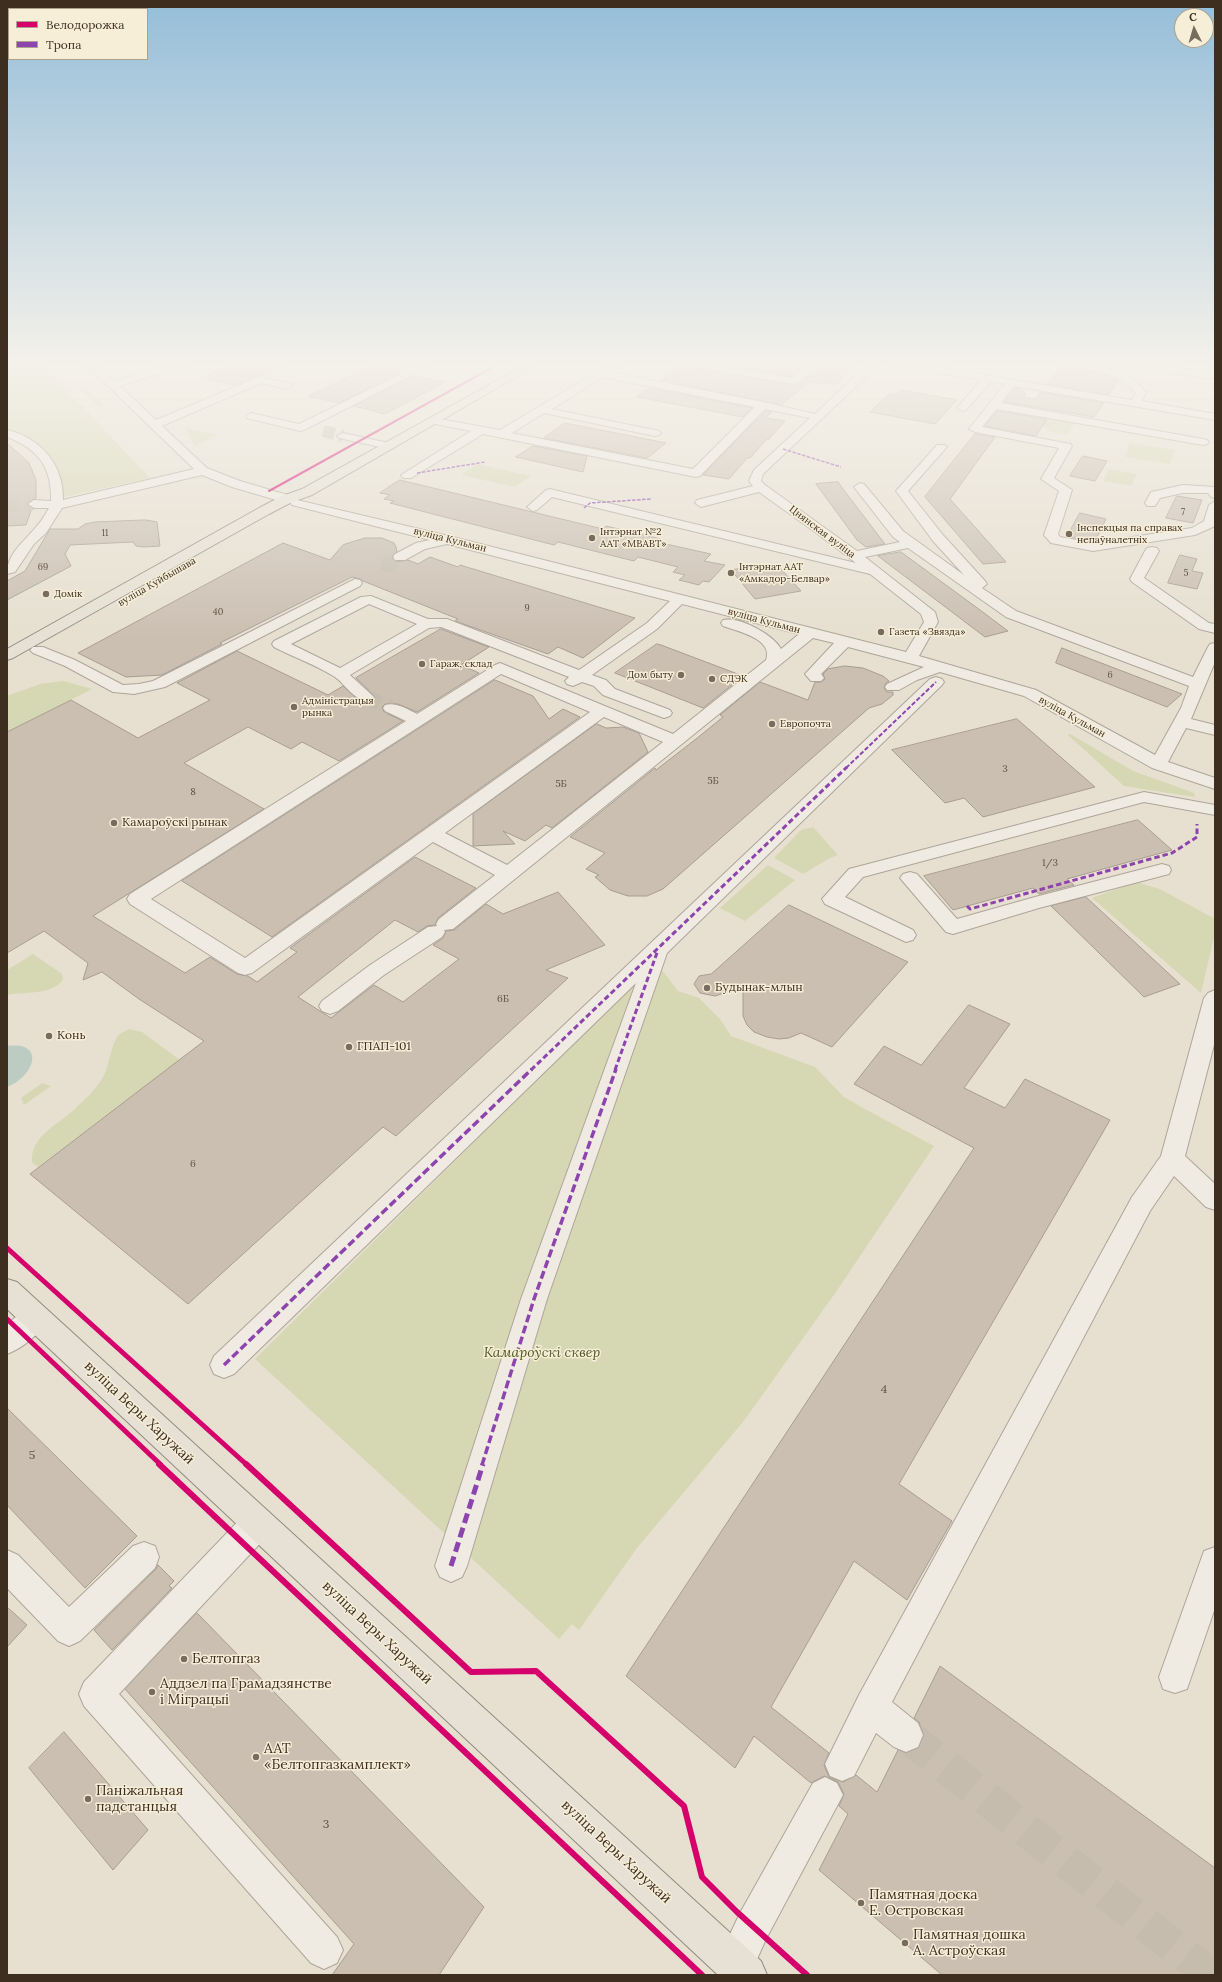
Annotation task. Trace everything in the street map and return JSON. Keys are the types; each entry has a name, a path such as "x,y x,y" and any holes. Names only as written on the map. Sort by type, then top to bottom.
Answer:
{"main road":[{"name":"вуліца Куйбышава","path":"7,655 376,453"},
{"name":"вуліца Куйбышава","path":"7,668 277,514 296,498"},
{"name":"вуліца Веры Харужай","path":"7,1291 741,1969"}],"street":[{"path":"7,570 10,569 29,541 41,530 56,505 58,484 56,476 48,460 41,453"},
{"name":"вуліца Кульман","path":"184,453 203,471 236,484 296,498 450,540 910,658 939,674 1012,687 1045,700 1158,764 1215,784"},
{"path":"407,475 442,453"},
{"path":"599,453 696,473 715,453"},
{"path":"701,503 761,488 755,481 758,473 779,453"},
{"path":"935,453 902,491 938,538 974,576 993,602"},
{"path":"1062,453 1048,479 1066,490 1051,535 1056,540 1093,547 1194,531 1210,523 1215,505"},
{"path":"34,504 56,505 203,471"},
{"path":"860,487 898,534 1012,614 1198,684"},
{"name":"Цнянская вуліца","path":"761,488 820,529 928,612 931,622 910,658"},
{"path":"1152,502 1155,495 1183,489 1209,488 1213,490 1215,494"},
{"path":"533,507 550,493 832,562 873,570"},
{"path":"424,533 427,540 400,557 421,546 450,540"},
{"path":"854,556 910,543"},
{"path":"1152,551 1137,579 1204,626 1215,629"},
{"path":"38,650 70,664 119,689 137,690 159,684 355,583"},
{"path":"366,697 340,674 279,644 366,600 371,600 422,621 424,624"},
{"path":"556,692 582,676 652,626 682,600 707,615 752,631 763,638 772,646 775,654 772,663"},
{"path":"340,674 422,627 424,624 442,622 600,682 609,692 664,714"},
{"path":"263,630 286,640"},
{"path":"330,1006 377,970 441,928 810,633"},
{"path":"816,678 814,674 845,642"},
{"path":"1158,764 1189,708 1215,646"},
{"path":"602,711 245,968 137,899 500,668 675,741"},
{"path":"893,687 912,677 939,674"},
{"path":"224,1365 659,948 939,674"},
{"path":"391,708 418,720"},
{"path":"1182,722 1215,730"},
{"path":"906,935 832,899 856,873 1144,797 1215,810"},
{"path":"432,834 508,874"},
{"path":"910,878 953,927 1035,903 1162,870"},
{"path":"451,1566 534,1300 659,948"},
{"path":"842,1764 871,1707 1142,1204 1172,1159 1191,1094 1215,998"},
{"path":"1172,1159 1215,1200"},
{"path":"7,1341 35,1318"},
{"path":"258,1523 96,1694 324,1950"},
{"path":"7,1566 69,1630 144,1557"},
{"path":"1175,1677 1215,1562"},
{"path":"871,1707 906,1735"},
{"path":"741,1969 770,1895 825,1795"}],"green space":[{"path":"127,453 150,478 64,497 58,471 48,454"},
{"path":"1126,453 1174,453 1170,464 1125,457"},
{"path":"477,464 531,476 515,487 461,475"},
{"path":"1109,469 1137,474 1131,486 1103,481"},
{"path":"63,681 92,689 7,732 7,696 40,684"},
{"path":"1070,734 1133,771 1194,793 1195,797 1124,786 1068,735"},
{"path":"813,827 838,855 803,874 774,858 801,830"},
{"path":"768,865 795,880 745,921 720,908"},
{"path":"1136,882 1160,889 1215,919 1215,933 1201,993 1092,898"},
{"path":"33,954 62,974 63,979 53,988 46,990 7,995 7,970"},
{"name":"Камароўскі сквер","path":"656,962 678,991 699,998 720,1019 731,1036 815,1067 844,1097 934,1146 836,1292 743,1422 637,1548 579,1630 572,1624 559,1639 255,1359"},
{"path":"129,1029 142,1032 180,1060 38,1167 32,1162 36,1145 47,1131 75,1109 96,1088 105,1073 118,1035"},
{"path":"42,1083 51,1086 24,1105 21,1098"}],"shaded area":[{"path":"7,1046 19,1046 27,1049 32,1054 32,1060 30,1068 24,1075 17,1082 7,1087"}],"building":[{"path":"7,453 19,453 29,463 36,480 36,498 27,504 32,508 26,525 7,526"},
{"path":"521,453 573,453 587,456 583,472 516,457"},
{"path":"624,453 653,453 647,458"},
{"path":"724,453 754,453 750,458 747,458 729,479 703,475"},
{"path":"960,453 983,453 950,499 1006,562 983,564 925,497"},
{"path":"1083,456 1107,461 1095,481 1070,476"},
{"path":"400,480 603,529 606,526 661,539 657,542 711,554 704,561 725,565 709,582 703,581 699,585 679,580 685,575 673,572 678,567 638,557 634,561 558,542 554,545 390,503 394,501 384,499 390,495 380,493"},
{"path":"838,482 885,544 866,547 857,540 816,484"},
{"path":"1177,496 1202,500 1193,523 1166,518"},
{"path":"1080,513 1106,519 1095,541 1067,537"},
{"path":"146,520 157,522 160,546 136,546 133,542 70,545 65,554 71,566 7,600 7,581 25,571 50,529 78,529 85,524 95,522"},
{"path":"365,538 382,538 394,543 397,552 392,558 395,562 408,560 418,564 430,557 458,567 460,565 635,618 583,658 558,647 548,654 455,621 458,619 352,577 220,643 222,644 162,675 126,677 78,653 283,543 330,560 343,545"},
{"path":"901,552 1008,631 985,637 878,556"},
{"path":"1180,555 1197,559 1192,571 1203,573 1197,589 1168,583"},
{"path":"756,567 760,571 780,568 801,591 755,599 731,570"},
{"path":"441,629 489,647 461,665 479,673 417,712 398,704 385,704 382,707 384,712 403,721 339,761 302,742 291,749 248,727 184,763 264,809 93,916 185,973 210,957 237,974 248,976 257,982 297,952 290,948 415,857 476,888 438,918 435,925 427,926 418,932 395,920 298,997 331,1018 374,985 403,1002 459,959 433,945 443,938 446,931 454,930 486,904 503,914 558,892 605,945 546,970 568,978 396,1136 383,1127 188,1304 30,1174 204,1041 139,999 102,972 83,980 88,963 44,931 7,953 7,732 71,700 138,738 210,700 177,683 237,651 328,695 343,686 360,701 372,701 375,696 356,678"},
{"name":"Дом быту","path":"657,644 743,676 703,708 615,673"},
{"path":"1062,648 1182,694 1167,707 1056,663"},
{"path":"845,666 863,668 883,676 889,681 886,683 884,688 887,692 893,692 893,695 882,704 869,708 663,889 647,896 628,896 610,890 595,877 599,875 586,869 605,853 570,837 655,768 656,770 723,717 720,715 760,682 808,700 815,682 821,682 825,679 823,674 828,669"},
{"path":"495,680 533,696 549,719 563,709 580,717 272,937 182,881"},
{"path":"1017,719 1095,787 983,817 964,798 945,803 892,750"},
{"path":"597,724 606,728 623,727 639,733 648,752 552,828 546,825 525,841 503,831 515,844 473,846 473,814"},
{"path":"1138,820 1172,850 1067,879 1074,885 1039,894 1033,888 953,910 924,876"},
{"path":"1086,897 1180,984 1144,997 1051,906"},
{"path":"789,905 908,962 832,1047 801,1033 789,1038 779,1039 767,1037 754,1032 747,1025 743,1016 743,987 715,996 700,993 694,984 699,976 711,974"},
{"path":"969,1005 1010,1024 964,1088 1005,1108 1025,1079 1110,1120 899,1484 952,1521 907,1600 854,1561 771,1707 829,1753 824,1765 829,1777 843,1782 856,1775 877,1792 898,1750 907,1753 919,1748 924,1734 919,1722 914,1718 940,1666 1215,1868 1215,1975 942,1975 819,1870 848,1814 839,1806 844,1794 838,1782 824,1776 811,1783 754,1736 735,1768 626,1676 974,1148 854,1084 884,1046 921,1065"},
{"path":"7,1408 137,1536 85,1588 7,1505"},
{"path":"158,1565 174,1581 169,1586 172,1588 112,1650 94,1630 156,1569"},
{"path":"7,1607 27,1625 7,1647"},
{"path":"197,1613 484,1907 439,1975 332,1975 354,1944 125,1689"},
{"name":"Паніжальная падстанцыя","path":"64,1732 148,1830 113,1870 29,1768"}],"tunnel":[{"path":"7,506 34,504"},
{"path":"382,562 389,564 400,557"},
{"path":"366,697 391,708"},
{"path":"906,1735 1210,1975"}],"marked path":[{"path":"797,453 841,467"},
{"path":"417,473 485,462"},
{"path":"584,508 590,503 651,499"},
{"path":"224,1365 936,682"},
{"path":"967,906 970,909 1172,853 1197,837 1197,824"},
{"path":"451,1566 534,1299 658,950"}],"cycle path":[{"path":"269,491 337,453"},
{"path":"7,1248 182,1405 471,1672 536,1671 684,1806 702,1877 737,1912 807,1975"},
{"path":"7,1319 240,1541 702,1975"}],"place":[{"name":"Інспекцыя па справах непаўналетніх","path":"1069,534"},
{"name":"Інтэрнат №2 ААТ «МВАВТ»","path":"592,538"},
{"name":"Інтэрнат ААТ «Амкадор-Белвар»","path":"731,573"},
{"name":"Домік","path":"46,594"},
{"name":"Газета «Звязда»","path":"881,632"},
{"name":"Гараж, склад","path":"422,664"},
{"name":"Дом быту","path":"681,675"},
{"name":"СДЭК","path":"712,679"},
{"name":"Адміністрацыя рынка","path":"294,707"},
{"name":"Европочта","path":"772,724"},
{"name":"Камароўскі рынак","path":"114,823"},
{"name":"Будынак-млын","path":"707,988"},
{"name":"Конь","path":"49,1036"},
{"name":"ГПАП-101","path":"349,1047"},
{"name":"Белтопгаз","path":"184,1659"},
{"name":"Аддзел па Грамадзянстве і Міграцыі","path":"152,1692"},
{"name":"ААТ «Белтопгазкамплект»","path":"256,1757"},
{"name":"Паніжальная падстанцыя","path":"88,1799"},
{"name":"Памятная доска Е. Островская","path":"861,1903"},
{"name":"Памятная дошка А. Астроўская","path":"905,1943"}]}
